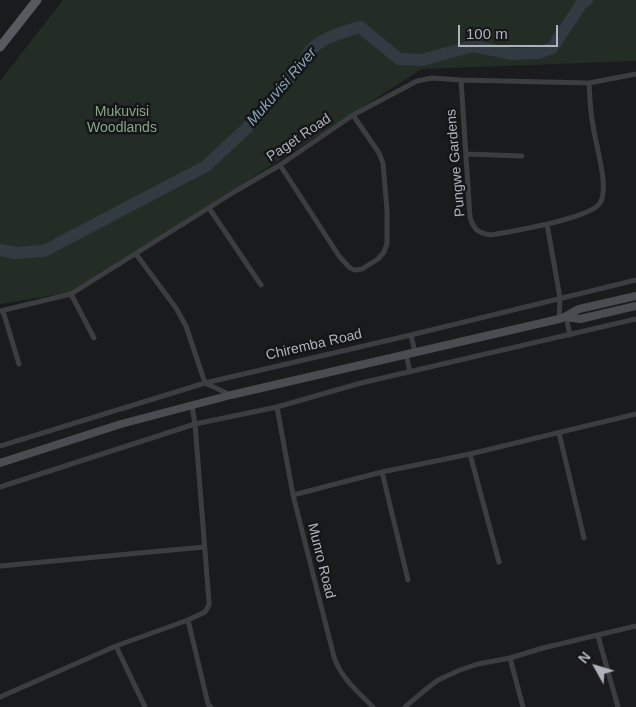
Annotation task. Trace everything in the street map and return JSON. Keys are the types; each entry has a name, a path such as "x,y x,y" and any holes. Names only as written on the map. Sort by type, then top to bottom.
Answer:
{"main road":[{"path":"0,47 37,0"},
{"path":"562,318 578,309 636,296"},
{"path":"0,463 121,424 231,395 562,318 580,318 636,306"}],"street":[{"name":"Paget Road","path":"2,311 71,294 280,165 353,115 417,81 432,78 589,83 636,74"},
{"name":"Pungwe Gardens","path":"461,80 470,217 472,226 482,233 492,235 547,224 590,212 601,202 604,186 592,124 589,83"},
{"path":"280,165 345,264 356,270 362,269 378,259 384,252 387,244 387,210 383,163 379,153 353,115"},
{"path":"466,154 522,156"},
{"path":"209,208 261,284"},
{"path":"547,224 562,318 570,335"},
{"path":"136,254 182,317 205,383 231,395"},
{"name":"Chiremba Road","path":"0,446 205,383 636,280"},
{"path":"71,294 94,338"},
{"path":"2,311 19,364"},
{"path":"0,487 195,424 277,407 361,383 636,319"},
{"path":"411,335 415,352"},
{"path":"406,354 410,372"},
{"path":"0,697 116,646 205,612 208,606 195,424 192,406"},
{"name":"Munro Road","path":"277,407 293,494 334,657 337,666 348,681 373,707"},
{"path":"293,494 636,414"},
{"path":"559,433 584,538"},
{"path":"470,454 499,562"},
{"path":"382,472 408,580"},
{"path":"0,566 204,547"},
{"path":"188,620 208,704 211,707"},
{"path":"405,707 431,685 452,673 478,664 510,658 543,648 636,626"},
{"path":"598,636 618,707"},
{"path":"116,646 145,707"},
{"path":"510,658 523,707"}],"green space":[{"name":"Mukuvisi Woodlands","path":"63,0 636,0 636,61 422,69 73,292 0,304 0,81"}],"waterway":[{"name":"Mukuvisi River","path":"0,250 15,253 44,251 206,166 247,128 313,48 328,38 360,27 399,59 422,60 473,46 512,54 538,53 552,48 582,3 587,0"}]}
